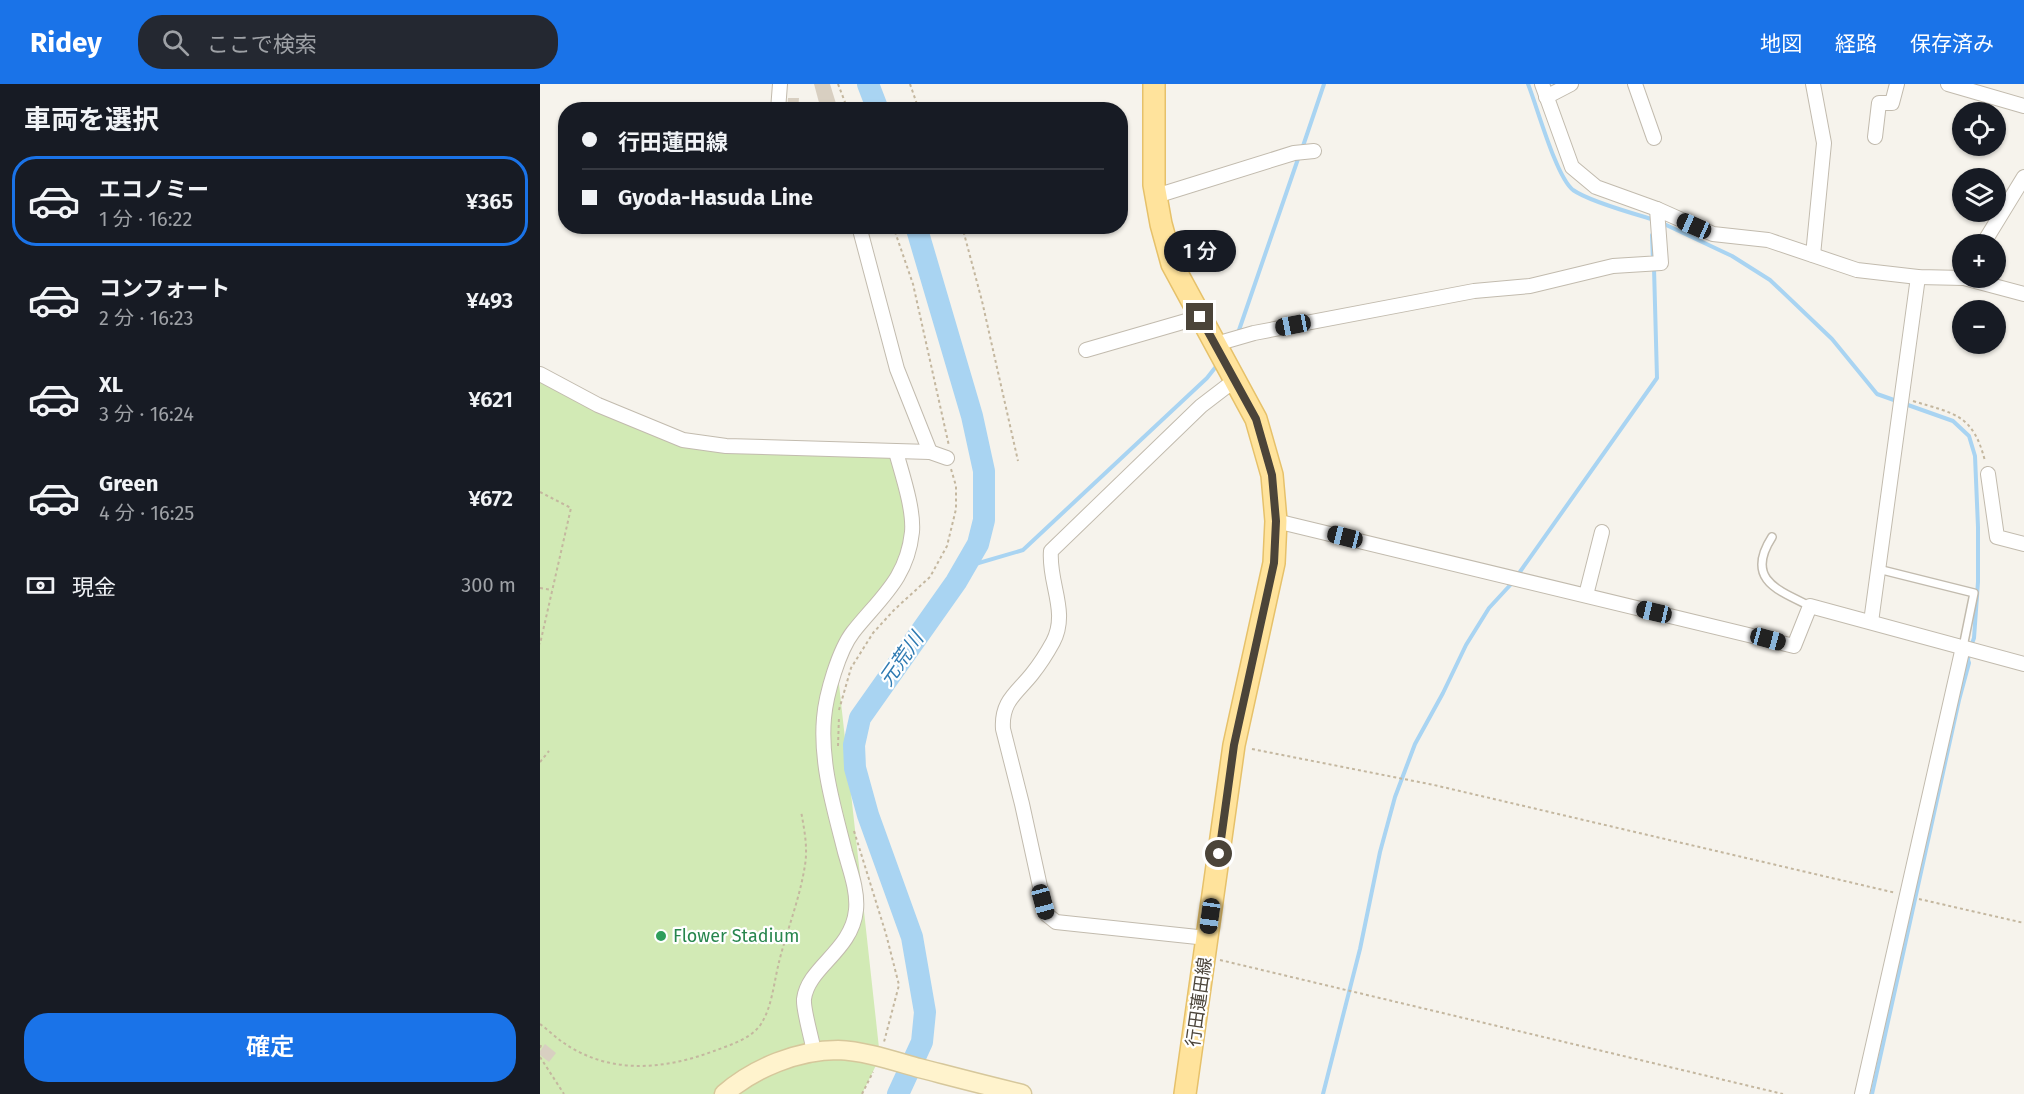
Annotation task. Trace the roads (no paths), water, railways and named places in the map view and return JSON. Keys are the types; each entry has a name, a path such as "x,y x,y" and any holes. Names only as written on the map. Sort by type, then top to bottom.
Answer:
{"main road":[{"name":"行田蓮田線","path":"1154,84 1154,185 1161,224 1172,264 1256,419 1272,475 1276,521 1274,563 1234,745 1185,1094"}],"street":[{"path":"779,102 780,84"},
{"path":"1571,84 1544,91 1572,167 1596,187 1657,209 1713,234 1768,240 1857,270 1918,277 1952,278"},
{"path":"1635,84 1654,138"},
{"path":"1813,84 1824,143 1814,255"},
{"path":"1875,137 1879,103 1892,103 1897,84"},
{"path":"1948,84 2024,106"},
{"path":"1156,196 1294,153 1314,151"},
{"path":"1989,234 2024,177"},
{"path":"1216,344 1254,333 1474,291 1530,286 1614,266 1661,263 1657,209"},
{"path":"861,234 897,369 930,452"},
{"path":"1871,622 1918,277"},
{"path":"2002,288 2024,294"},
{"path":"1086,350 1200,317"},
{"path":"540,374 598,405 683,440 726,446 930,452 947,458"},
{"path":"1207,947 1056,922 1046,914 1003,729 1002,716 1007,703 1033,674 1054,640 1060,620 1050,561 1051,551 1201,406 1236,380"},
{"path":"814,1052 804,1000 810,982 852,930 856,909 852,879 825,765 824,717 837,666 851,634 893,586 905,562 912,531 907,490 896,452"},
{"path":"1988,474 1997,537 2024,544"},
{"path":"1276,521 1794,646 1810,606 2024,664"},
{"path":"1586,596 1602,532"},
{"path":"1862,1094 1963,648"},
{"path":"724,1094 753,1073 779,1062 814,1052 839,1050 881,1058 1022,1094"}],"lane":[{"path":"1772,537 1763,550 1761,562 1768,580 1775,589 1810,606"},
{"path":"1878,568 1974,593 1963,648"}],"waterway":[{"name":"元荒川","path":"868,84 875,102"},
{"path":"1302,149 1324,84"},
{"path":"1528,84 1554,157 1573,190 1601,203 1655,220"},
{"path":"1238,333 1299,156"},
{"path":"1662,223 1732,256 1770,280 1832,339 1877,394 1953,421 1969,436 1975,456 1978,527 1978,582 1974,638 1971,646"},
{"name":"元荒川","path":"898,1094 922,1042 925,1012 912,937 868,815 855,768 854,745 860,718 956,582 978,544 984,520 984,471 972,416 918,234"},
{"path":"1652,235 1653,260"},
{"path":"1517,576 1657,378 1654,268"},
{"path":"965,567 1023,550 1207,378 1218,364"},
{"path":"1323,1094 1395,797 1415,744 1466,645 1489,608 1513,582"},
{"path":"1872,1094 1969,663 1969,653"}],"place":[{"name":"Flower Stadium","path":"661,936"}]}
